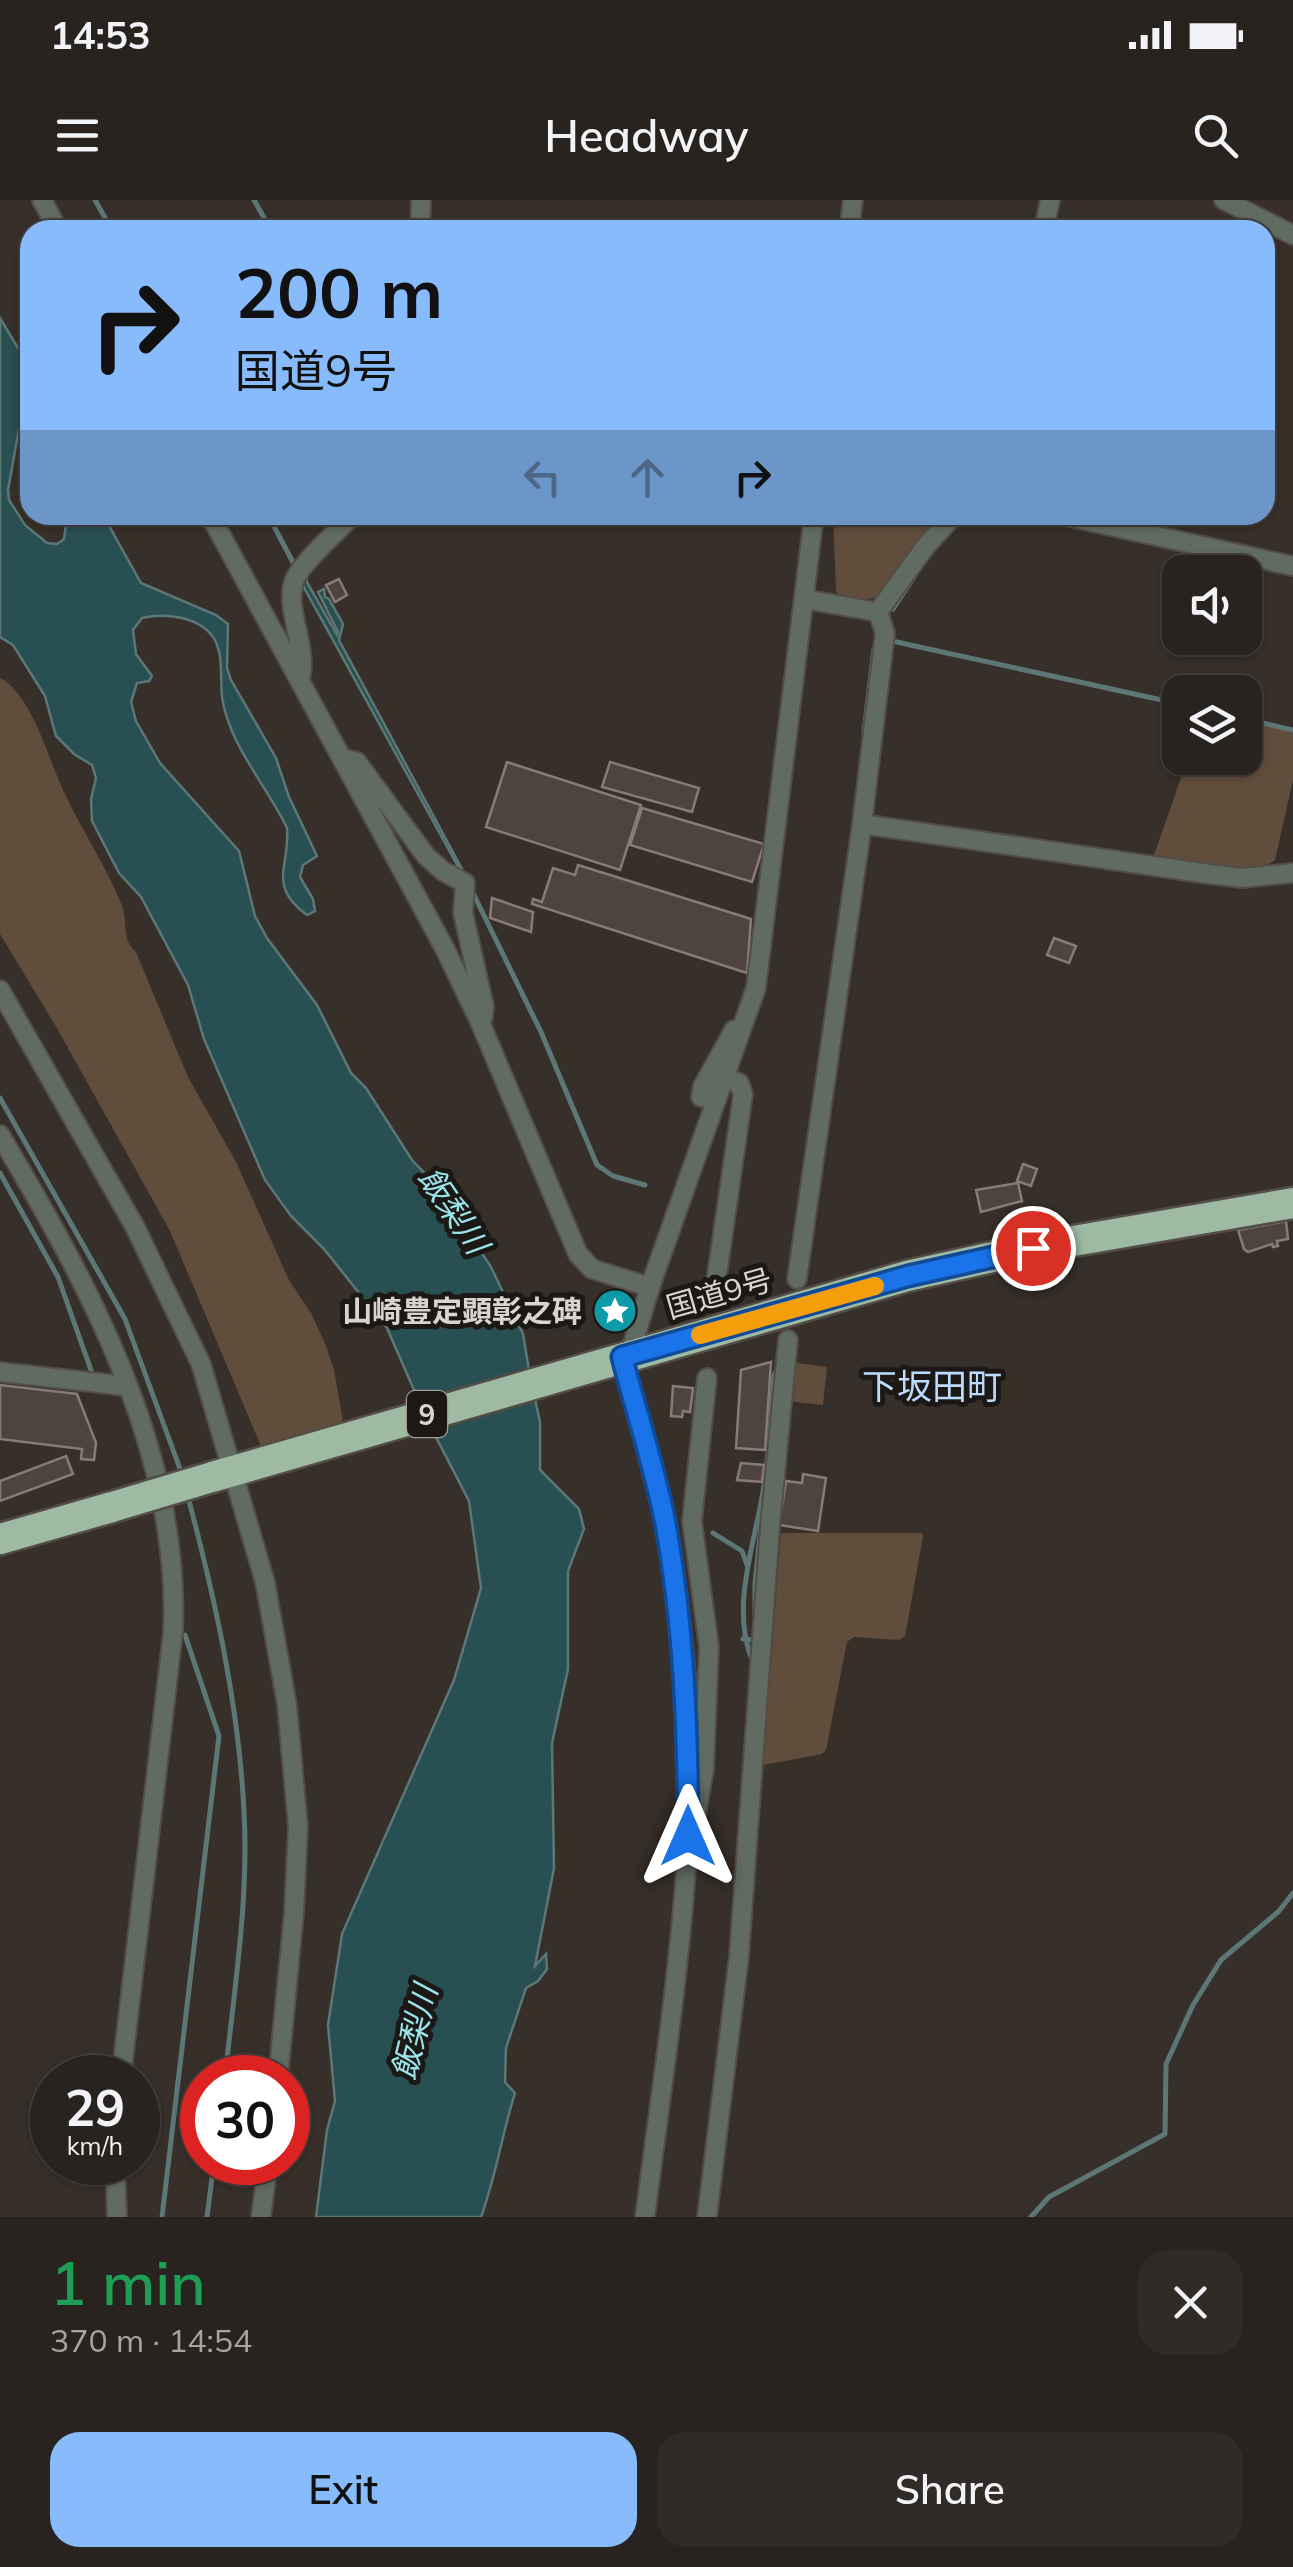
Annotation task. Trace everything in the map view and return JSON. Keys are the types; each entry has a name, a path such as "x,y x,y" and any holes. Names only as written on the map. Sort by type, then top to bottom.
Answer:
{"highway":[{"name":"国道9号","path":"0,1539 621,1357 963,1262 1293,1202"}],"street":[{"path":"1224,200 1263,220"},
{"path":"215,525 445,949 578,1254 592,1269 650,1287"},
{"path":"300,679 303,666 294,605 295,580 344,525"},
{"path":"645,2217 678,1960 688,1836 685,1698 664,1519 621,1357 726,1078 757,981 813,525"},
{"path":"878,612 945,525"},
{"path":"1106,525 1293,566"},
{"path":"804,599 878,612"},
{"path":"797,1279 862,824 885,633 878,612"},
{"path":"344,759 357,762 435,864 464,883 463,913 484,1006 480,1022"},
{"path":"862,824 1242,878 1293,872"},
{"path":"0,990 135,1226 201,1364 272,1619 287,1705 296,1810 294,1912 280,2055"},
{"path":"701,1097 728,1038 751,1004"},
{"path":"715,1289 743,1094 739,1083 726,1078"},
{"path":"0,1135 98,1310 152,1462 173,1561 175,1604 124,2055"},
{"path":"708,2217 739,1956 770,1527 788,1340"},
{"path":"0,1372 126,1386"},
{"path":"688,1836 700,1811 709,1668 708,1624 692,1521 707,1378"},
{"path":"115,2185 117,2217"},
{"path":"261,2217 265,2185"}],"shaded area":[{"path":"833,525 932,525 881,594 859,599 836,592"},
{"path":"0,678 21,698 38,729 64,792 121,903 128,941 188,1077 236,1162 289,1280 324,1341 334,1369 345,1434 266,1458 170,1231 0,934"},
{"path":"1262,725 1293,732 1293,780 1275,860 1252,868 1236,868 1154,855 1182,775 1262,775"},
{"path":"790,1362 827,1367 823,1405 786,1401"},
{"path":"781,1533 922,1533 923,1537 905,1636 899,1640 854,1637 847,1642 826,1750 763,1765"}],"water":[{"path":"0,318 20,351 20,430 8,490 20,525 47,543 57,544 64,539 66,525 109,525 141,583 216,615 228,624 227,668 231,680 276,758 289,797 317,856 303,865 300,877 313,899 315,911 307,915 287,895 283,875 287,828 232,732 222,697 219,650 213,637 199,624 161,616 142,618 133,630 136,654 152,676 149,681 137,683 131,702 136,721 160,763 239,851 255,916 267,938 317,1005 351,1073 366,1088 412,1160 440,1189 491,1267 523,1334 531,1382 424,1413 387,1328 265,1180 204,1039 188,985 141,897 119,873 92,821 91,799 96,778 92,765 56,736 45,696 13,645 0,637"},
{"path":"332,548 306,577 307,582 337,635 318,592 324,589 343,624 339,640 460,870 302,584 300,577"},
{"name":"飯梨川","path":"532,1386 540,1422 540,1470 579,1509 584,1529 568,1571 568,1669 552,1743 554,1868 535,1966 546,1954 547,1969 526,1988 506,2048 505,2082 515,2093 495,2171 481,2217 316,2217 327,2130 335,2101 328,2025 342,1934 454,1680 481,1588 469,1501 425,1416"}],"building":[{"path":"339,579 347,595 335,602 326,585"},
{"path":"507,762 641,805 620,870 486,827"},
{"path":"610,762 699,788 692,812 602,787"},
{"path":"642,808 764,844 752,882 630,845"},
{"path":"578,865 751,919 747,973 532,904 533,899 542,902 553,868 575,875"},
{"path":"492,898 533,912 531,932 490,918"},
{"path":"1054,938 1076,946 1069,963 1047,955"},
{"path":"1023,1164 1037,1169 1031,1186 1017,1181"},
{"path":"1018,1183 1022,1201 981,1212 976,1190"},
{"path":"1286,1221 1288,1239 1277,1241 1278,1246 1272,1244 1248,1252 1244,1249 1238,1230"},
{"path":"771,1362 765,1450 736,1448 741,1370"},
{"path":"0,1385 77,1394 96,1443 94,1460 81,1459 82,1449 0,1439"},
{"path":"673,1386 693,1388 690,1412 683,1411 682,1417 671,1416"},
{"path":"66,1456 73,1474 0,1501 0,1481"},
{"path":"741,1463 764,1465 762,1482 737,1480"},
{"path":"803,1474 826,1478 818,1531 779,1525 786,1481 802,1483"}],"waterway":[{"path":"95,200 106,220"},
{"path":"254,200 265,220"},
{"path":"273,525 296,568"},
{"path":"893,609 916,574"},
{"path":"892,641 1162,700"},
{"path":"864,732 874,649"},
{"path":"1262,723 1293,730"},
{"path":"472,891 541,1032 597,1165 613,1176 645,1185"},
{"path":"0,1098 125,1319 183,1477"},
{"path":"0,1173 58,1277 92,1373"},
{"path":"753,1662 746,1641 744,1597 764,1485 774,1375 778,1369"},
{"path":"188,1497 224,1653 237,1732 244,1812 243,1912 228,2055"},
{"path":"755,1615 762,1517"},
{"path":"713,1533 742,1551 747,1565"},
{"path":"162,2217 219,1736 185,1635"},
{"path":"743,1639 753,1640 755,1636"},
{"path":"1031,2217 1049,2197 1165,2134 1166,2064 1193,2005 1221,1960 1279,1911 1293,1893"},
{"path":"207,2217 211,2185"}],"slow traffic":[{"path":"700,1335 875,1286"}],"place":[{"name":"山崎豊定顕彰之碑","path":"615,1311"}],"district":[{"name":"下坂田町","path":"932,1386"}],"route":[{"path":"688,1836 685,1698 675,1590 664,1519 622,1357 908,1276 1033,1248"}]}
